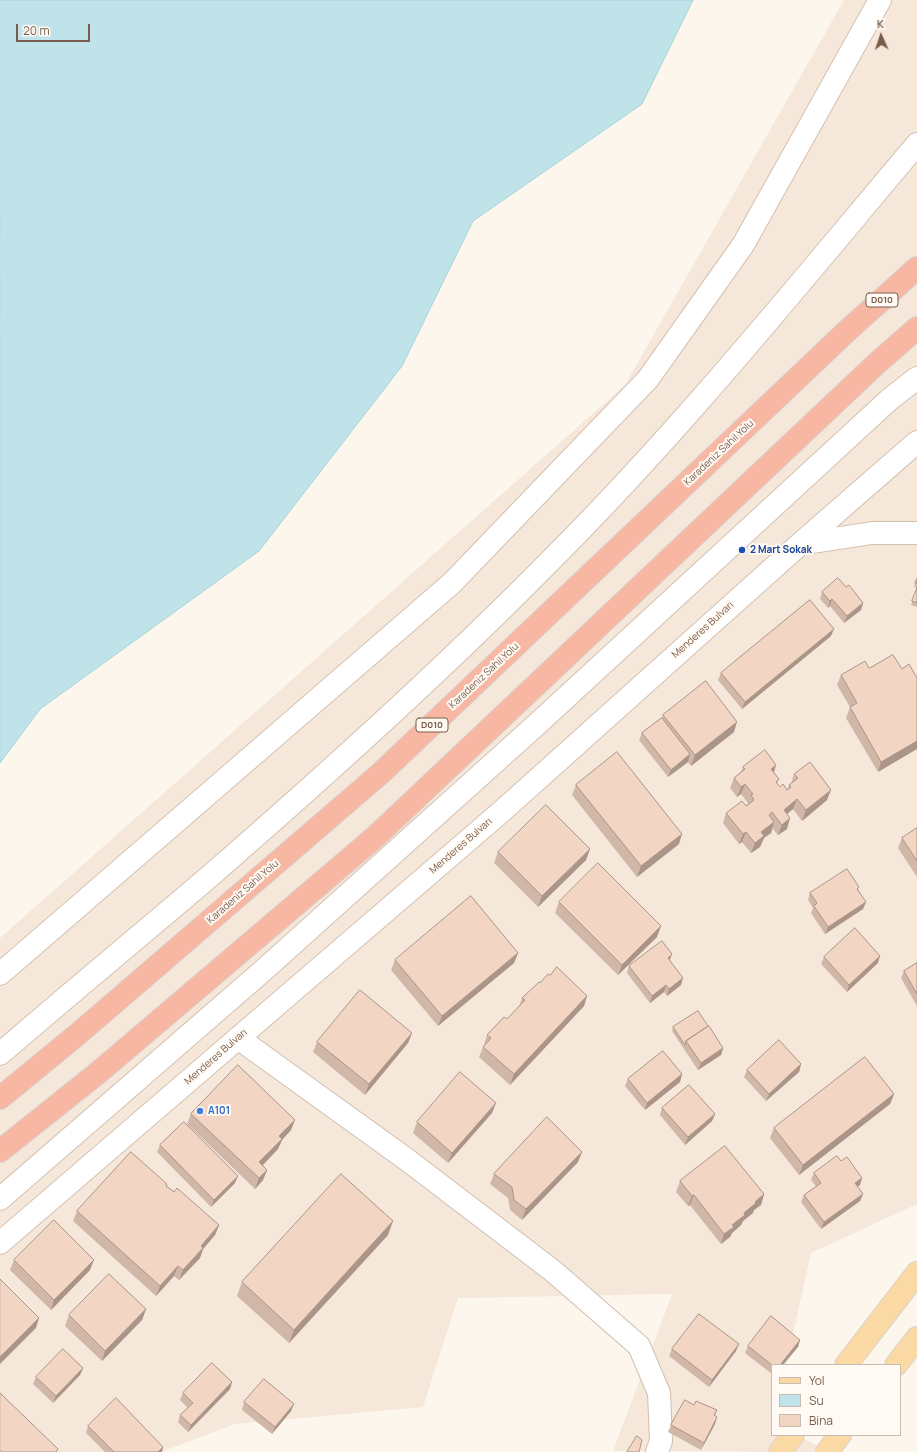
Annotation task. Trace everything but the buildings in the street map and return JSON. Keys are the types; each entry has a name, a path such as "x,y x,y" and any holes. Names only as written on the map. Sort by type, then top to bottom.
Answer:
{"highway":[{"name":"Karadeniz Sahil Yolu","path":"0,1098 78,1034 381,774 847,331 917,268"},
{"path":"0,1151 99,1072 374,838 875,365 917,328"}],"main road":[{"path":"0,974 452,583 648,379 743,245 880,0"},
{"path":"0,1054 205,880 360,743 460,651 554,558 700,401 917,144"},
{"path":"0,1199 271,963 535,726 890,399 917,378"},
{"name":"Menderes Bulvarı","path":"0,1243 501,812 800,544 917,442"},
{"path":"800,544 872,532 917,534"},
{"path":"238,1038 406,1159 547,1266 639,1346 659,1393 661,1440 657,1452"},
{"path":"847,1364 917,1273"},
{"path":"897,1364 917,1338"},
{"path":"780,1452 792,1436"},
{"path":"827,1452 839,1436"}],"shaded area":[{"path":"844,0 917,0 917,1204 811,1253 786,1364 771,1364 771,1436 799,1436 829,1452 613,1451 672,1294 458,1298 423,1407 235,1424 161,1452 0,1452 0,938 625,385"}],"water":[{"path":"0,0 693,0 642,104 473,221 402,366 259,551 40,709 0,763"}],"place":[{"name":"2 Mart Sokak","path":"742,550"},
{"name":"A101","path":"200,1111"}]}
